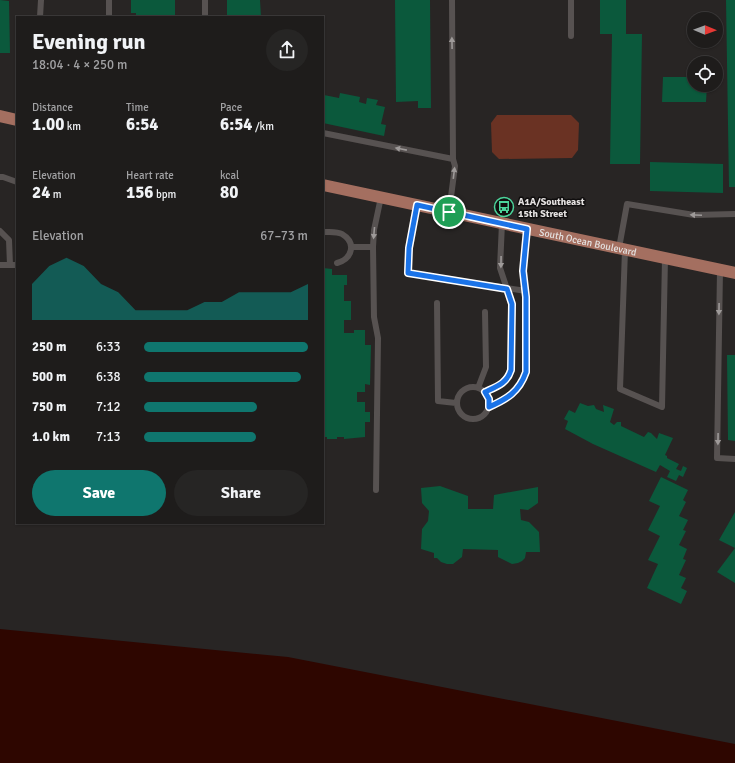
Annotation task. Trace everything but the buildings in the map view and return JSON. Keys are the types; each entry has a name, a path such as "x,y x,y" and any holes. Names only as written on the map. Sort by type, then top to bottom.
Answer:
{"main road":[{"path":"0,116 16,120"},
{"name":"South Ocean Boulevard","path":"324,185 735,273"}],"lane":[{"path":"40,16 41,0"},
{"path":"109,0 109,16"},
{"path":"205,0 205,16"},
{"path":"449,212 455,166 453,159 452,0"},
{"path":"571,0 571,36"},
{"path":"324,133 453,159"},
{"path":"0,177 16,182"},
{"path":"376,490 378,338 374,317 373,247 374,230 381,198"},
{"path":"666,258 662,407 620,389 622,249 627,204 694,215 735,214"},
{"path":"417,205 409,248 408,273 526,291"},
{"path":"485,392 502,385 509,378 511,370 512,304 500,268 502,224"},
{"path":"489,407 512,395 522,383 526,372 526,291 523,271 527,229"},
{"path":"0,231 9,240 14,265 0,265"},
{"path":"324,232 339,233 344,235 351,247 348,257 344,261 337,263"},
{"path":"351,247 373,247"},
{"path":"720,270 717,458 735,459"},
{"path":"437,303 438,401 456,403"},
{"path":"478,388 486,367 485,312"},
{"path":"471,386 485,392 489,399 489,407 486,414 479,419 471,420 464,417 458,411 456,403 458,396 463,390 471,386"}],"shaded area":[{"path":"497,115 571,115 579,123 578,150 572,158 499,159 492,152 491,123"},
{"path":"0,629 288,657 735,744 735,763 0,763"}],"place":[{"name":"A1A/Southeast 15th Street","path":"504,207"}],"route":[{"path":"417,205 449,212 527,229 523,271 526,297 526,372 522,383 512,395 489,407 489,399 485,392 502,385 509,378 511,370 512,304 507,289 408,273 409,248 417,205"}]}
